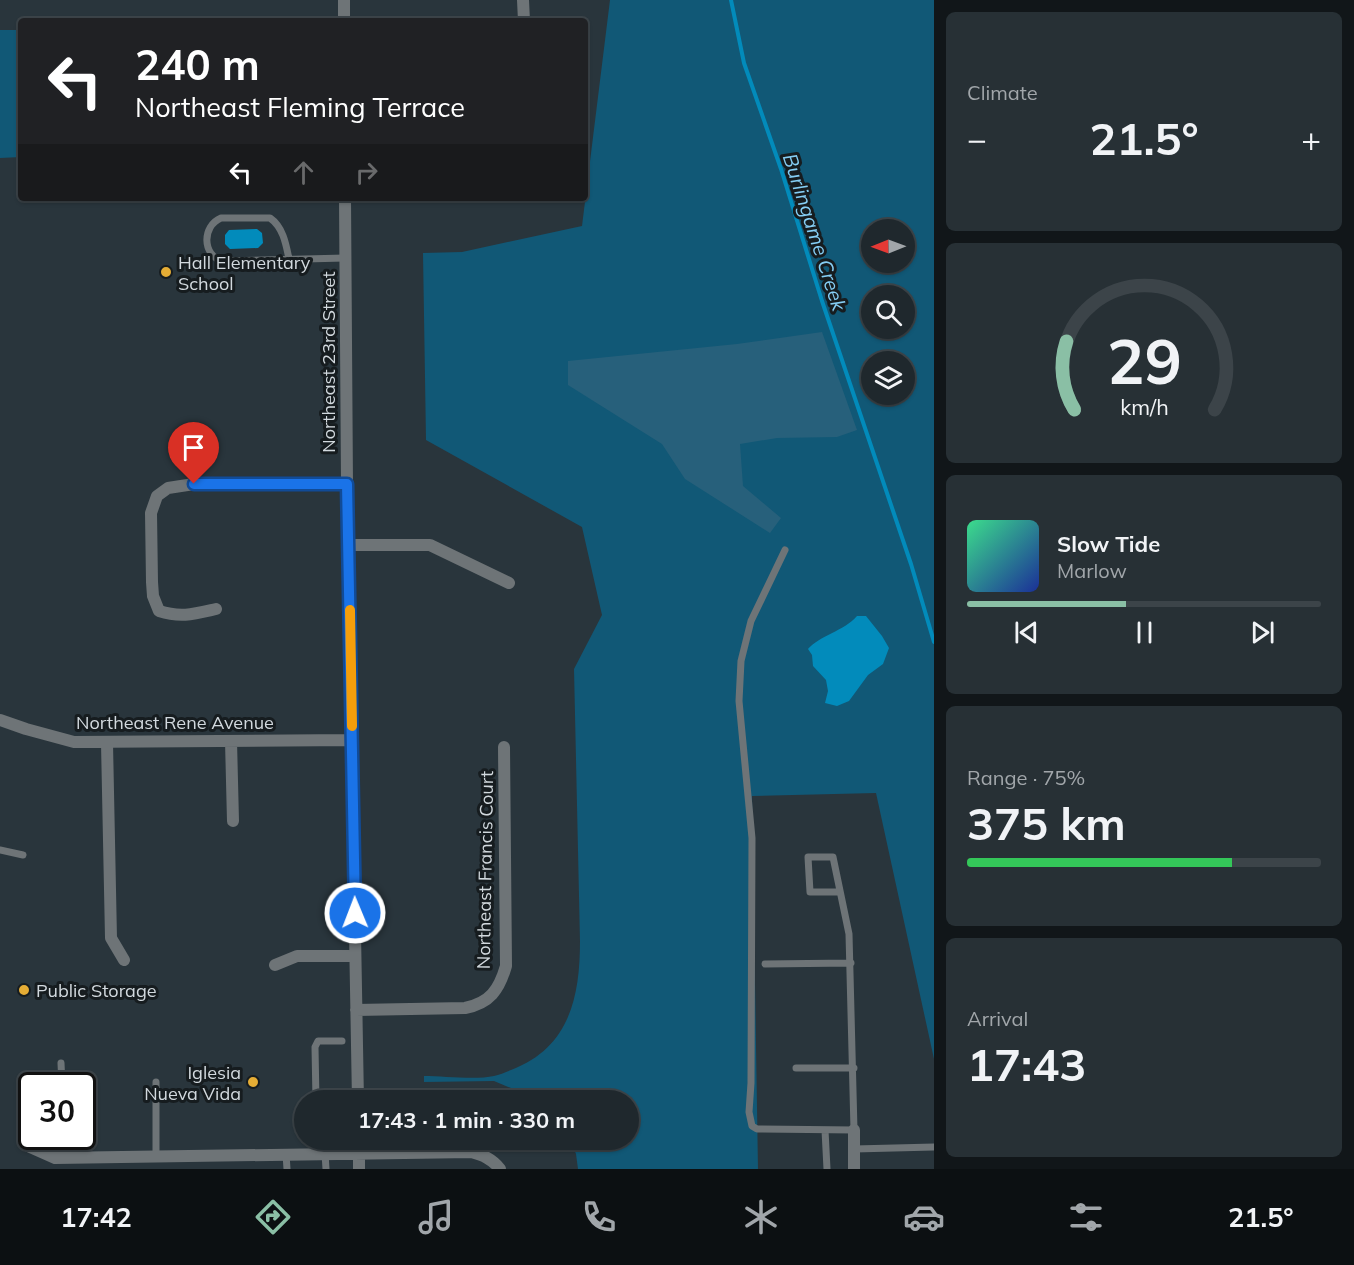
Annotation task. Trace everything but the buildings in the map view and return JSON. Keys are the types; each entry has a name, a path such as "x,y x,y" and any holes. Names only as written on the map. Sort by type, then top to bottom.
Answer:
{"street":[{"path":"344,0 344,18"},
{"path":"523,0 524,18"},
{"name":"Northeast 23rd Street","path":"345,201 347,484 358,1090"},
{"path":"216,609 189,616 173,616 159,611 153,596 152,582 151,513 157,496 168,488 194,484 347,484"},
{"path":"349,545 430,545 510,583"},
{"name":"Northeast Rene Avenue","path":"0,720 74,742 352,740"},
{"path":"231,741 233,821"},
{"path":"107,743 111,938 124,960"},
{"name":"Northeast Francis Court","path":"356,1010 465,1008 479,1005 492,995 501,982 506,966 504,747"},
{"path":"275,965 297,956 356,956"},
{"path":"854,1130 854,1169"},
{"path":"37,1150 55,1158 471,1152 483,1156 500,1169"},
{"path":"359,1150 359,1169"}],"lane":[{"path":"288,259 283,235 276,222 270,218 221,218 209,227 208,249 216,260 222,261 345,258"},
{"path":"785,550 751,621 741,661 739,701 752,838 749,1112 752,1126 757,1129 854,1130 849,934 833,857 808,857 810,892 840,892"},
{"path":"0,850 23,855"},
{"path":"765,964 851,963"},
{"path":"316,1090 315,1047 318,1041 342,1041"},
{"path":"61,1063 61,1072"},
{"path":"796,1068 854,1068"},
{"path":"156,1082 156,1156"},
{"path":"825,1130 826,1169"},
{"path":"854,1149 934,1147"},
{"path":"64,1150 64,1158"},
{"path":"325,1153 326,1169"},
{"path":"286,1154 287,1169"}],"shaded area":[{"path":"610,0 934,0 934,1059 876,793 752,796 758,1169 578,1169 574,1150 639,1150 639,1090 516,1090 494,1081 424,1082 424,1076 487,1077 511,1070 546,1049 558,1035 567,1019 577,982 580,941 574,669 602,615 582,527 426,440 423,253 462,252 582,226 585,201 588,201 588,178"},
{"path":"0,30 18,30 18,157 0,158"},
{"path":"257,229 262,233 263,243 258,248 230,249 225,244 225,235 229,230"},
{"path":"822,332 857,430 837,437 777,438 740,444 743,486 781,518 770,533 685,479 662,444 568,385 568,361 737,344"},
{"path":"857,616 866,616 889,648 883,664 868,675 849,701 837,706 825,703 828,691 826,680 813,666 812,655 808,649 818,640 845,626"}],"waterway":[{"name":"Burlingame Creek","path":"731,0 744,63 911,564 934,642"}],"slow traffic":[{"path":"350,610 352,726"}],"place":[{"name":"Hall Elementary School","path":"166,272"},
{"name":"Public Storage","path":"24,990"},
{"name":"Iglesia Nueva Vida","path":"253,1082"}],"route":[{"path":"194,484 347,484 355,913"}]}
